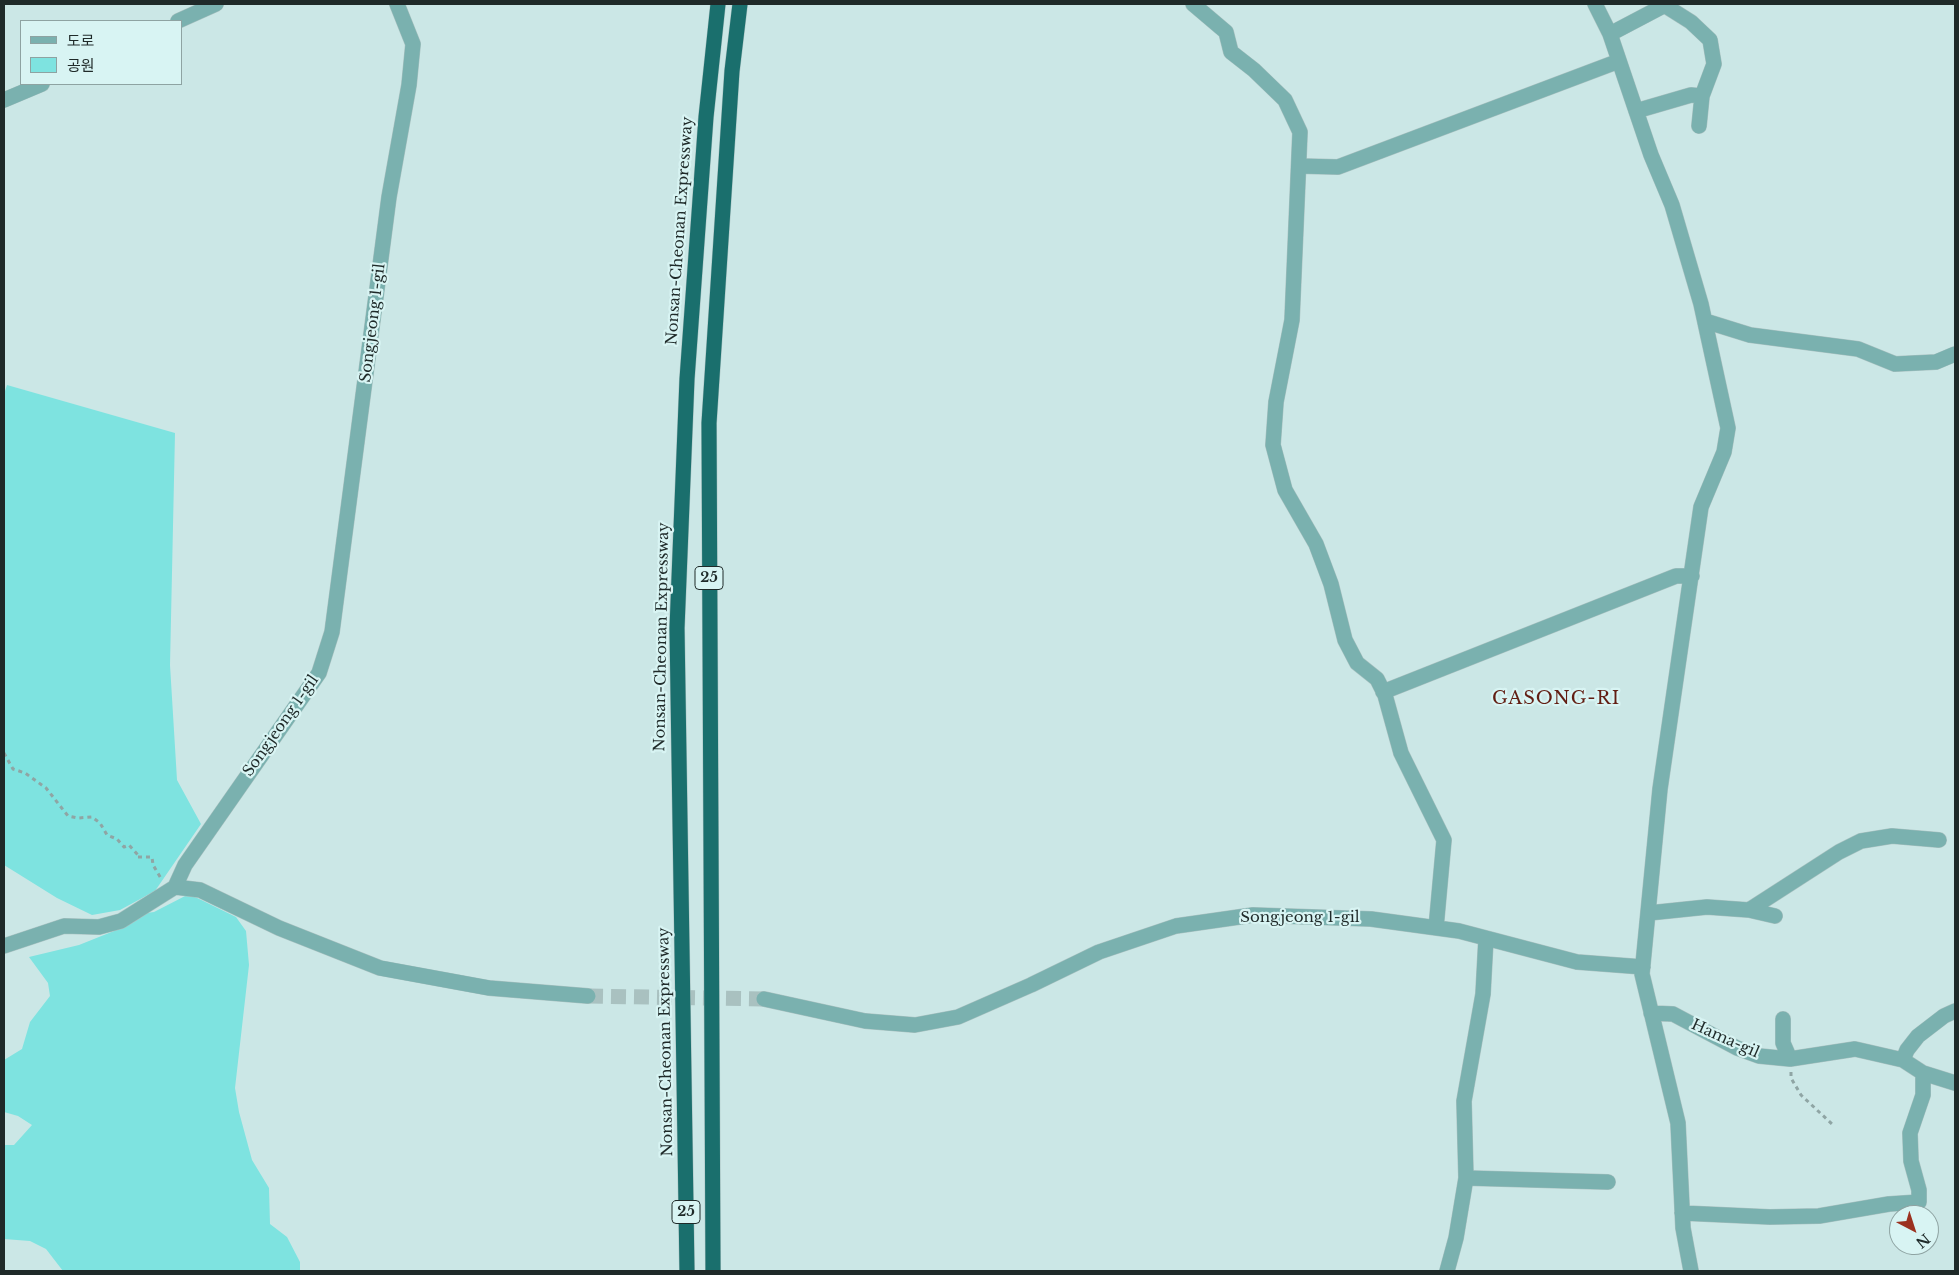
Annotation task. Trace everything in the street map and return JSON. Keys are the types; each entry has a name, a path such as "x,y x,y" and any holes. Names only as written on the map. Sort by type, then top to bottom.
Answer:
{"highway":[{"name":"Nonsan-Cheonan Expressway","path":"687,1271 678,747 680,520 706,117 718,4"},
{"name":"25","path":"713,1271 709,423 730,91 740,4"}],"street":[{"path":"180,20 216,4"},
{"name":"Songjeong 1-gil","path":"173,888 185,865 319,673 332,632 389,197 409,85 413,44 397,4"},
{"path":"1192,4 1226,32 1231,52 1254,70 1285,100 1300,132 1292,320 1276,402 1273,445 1285,490 1316,544 1331,584 1345,640 1357,662 1377,679 1383,692 1400,753 1444,840 1436,928"},
{"path":"1595,4 1610,34 1636,111 1672,205 1705,321 1728,428 1724,452 1701,507 1660,788 1642,974 1678,1123 1682,1213 1691,1271"},
{"path":"1610,34 1666,4 1691,22 1710,40 1714,64 1702,96 1699,126"},
{"path":"1299,166 1338,166 1619,61"},
{"path":"4,100 40,85"},
{"path":"1636,111 1691,95 1702,96"},
{"path":"1705,321 1750,335 1858,348 1895,364 1936,362 1955,354"},
{"path":"1383,692 1676,576 1692,576"},
{"path":"1749,910 1839,852 1861,841 1892,836 1940,840"},
{"path":"4,946 64,926 99,927 121,921 173,888 200,890 279,928 380,968 489,988 588,996"},
{"path":"1649,913 1707,907 1749,910 1775,916"},
{"name":"Songjeong 1-gil","path":"764,999 865,1022 915,1025 958,1017 1031,985 1099,952 1176,926 1253,915 1371,919 1436,928 1486,938 1577,962 1643,968"},
{"path":"1447,1271 1456,1238 1466,1178 1464,1101 1483,994 1486,938"},
{"path":"1904,1060 1906,1050 1918,1036 1944,1016 1955,1011"},
{"name":"Hama-gil","path":"1652,1013 1673,1014 1737,1048 1759,1056 1790,1059 1855,1049 1904,1060 1924,1072 1955,1083"},
{"path":"1783,1019 1783,1043 1790,1059"},
{"path":"1682,1213 1770,1217 1819,1216 1889,1204 1919,1202 1919,1190 1911,1161 1910,1133 1923,1095 1924,1072"},
{"path":"1466,1178 1608,1182"}],"path":[{"path":"4,753 13,769 25,773 46,788 68,816 78,818 92,817 100,823 107,836 117,839 124,847 129,844 138,855 136,857 152,857 153,866 165,886 173,888"},
{"path":"1790,1059 1791,1078 1801,1094 1833,1125"}],"green space":[{"path":"7,385 175,433 170,665 177,780 201,824 155,891 120,910 92,915 57,898 4,865 4,394"},
{"path":"189,894 236,917 246,931 249,965 235,1088 239,1112 252,1160 269,1188 270,1224 287,1237 300,1262 300,1271 63,1271 46,1249 30,1241 4,1239 4,1145 14,1145 32,1125 18,1116 4,1112 4,1060 22,1049 30,1022 50,996 48,983 29,957 79,945 114,931 139,914 154,912"}],"tunnel":[{"path":"588,996 764,999"}],"district":[{"name":"GASONG-RI","path":"1556,699"}]}
